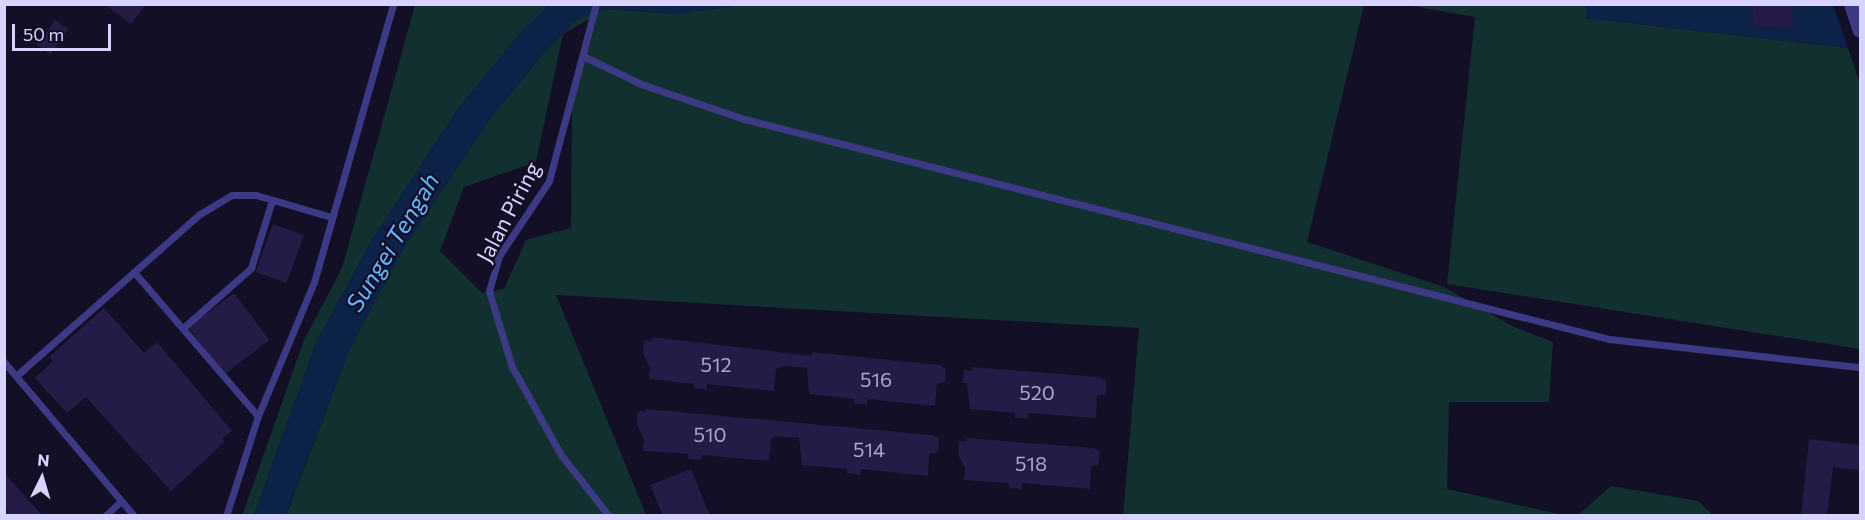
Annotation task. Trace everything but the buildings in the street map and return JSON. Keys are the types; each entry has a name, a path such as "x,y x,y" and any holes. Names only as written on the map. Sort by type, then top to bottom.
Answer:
{"street":[{"path":"1851,4 1860,31"}],"lane":[{"path":"225,516 258,416 314,282 393,4"},
{"name":"Jalan Piring","path":"596,4 585,57 549,181 500,256 489,291 512,367 561,455 609,516"},
{"path":"585,57 641,84 744,119 1609,339 1860,367"},
{"path":"16,376 200,214 232,195 272,200 331,217"},
{"path":"183,328 251,268 272,200"},
{"path":"134,272 258,416"},
{"path":"4,362 134,516"},
{"path":"105,516 121,501"}],"green space":[{"path":"741,4 1364,5 1307,242 1444,287 1514,327 1553,342 1549,402 1449,402 1447,489 1563,515 1123,516 1139,328 556,295 646,515 286,516 350,348 405,246 489,120 543,54 576,20 606,9 679,14","holes":["593,17 572,102 571,228 526,240 504,289 482,293 440,251 464,187 536,162 563,34"]},
{"path":"415,5 549,5 521,32 458,109 372,240 317,341 254,515 242,516 304,340 342,268"},
{"path":"1407,5 1586,5 1586,18 1848,48 1860,84 1860,349 1447,284 1475,17"},
{"path":"1611,486 1698,501 1713,515 1578,515"}],"water":[{"name":"Sungei Tengah","path":"549,4 741,5 679,14 606,9 576,20 543,54 489,120 405,246 350,348 286,515 254,516 317,341 372,240 458,109 521,32"},
{"path":"1586,5 1833,5 1848,48 1586,18"}]}
